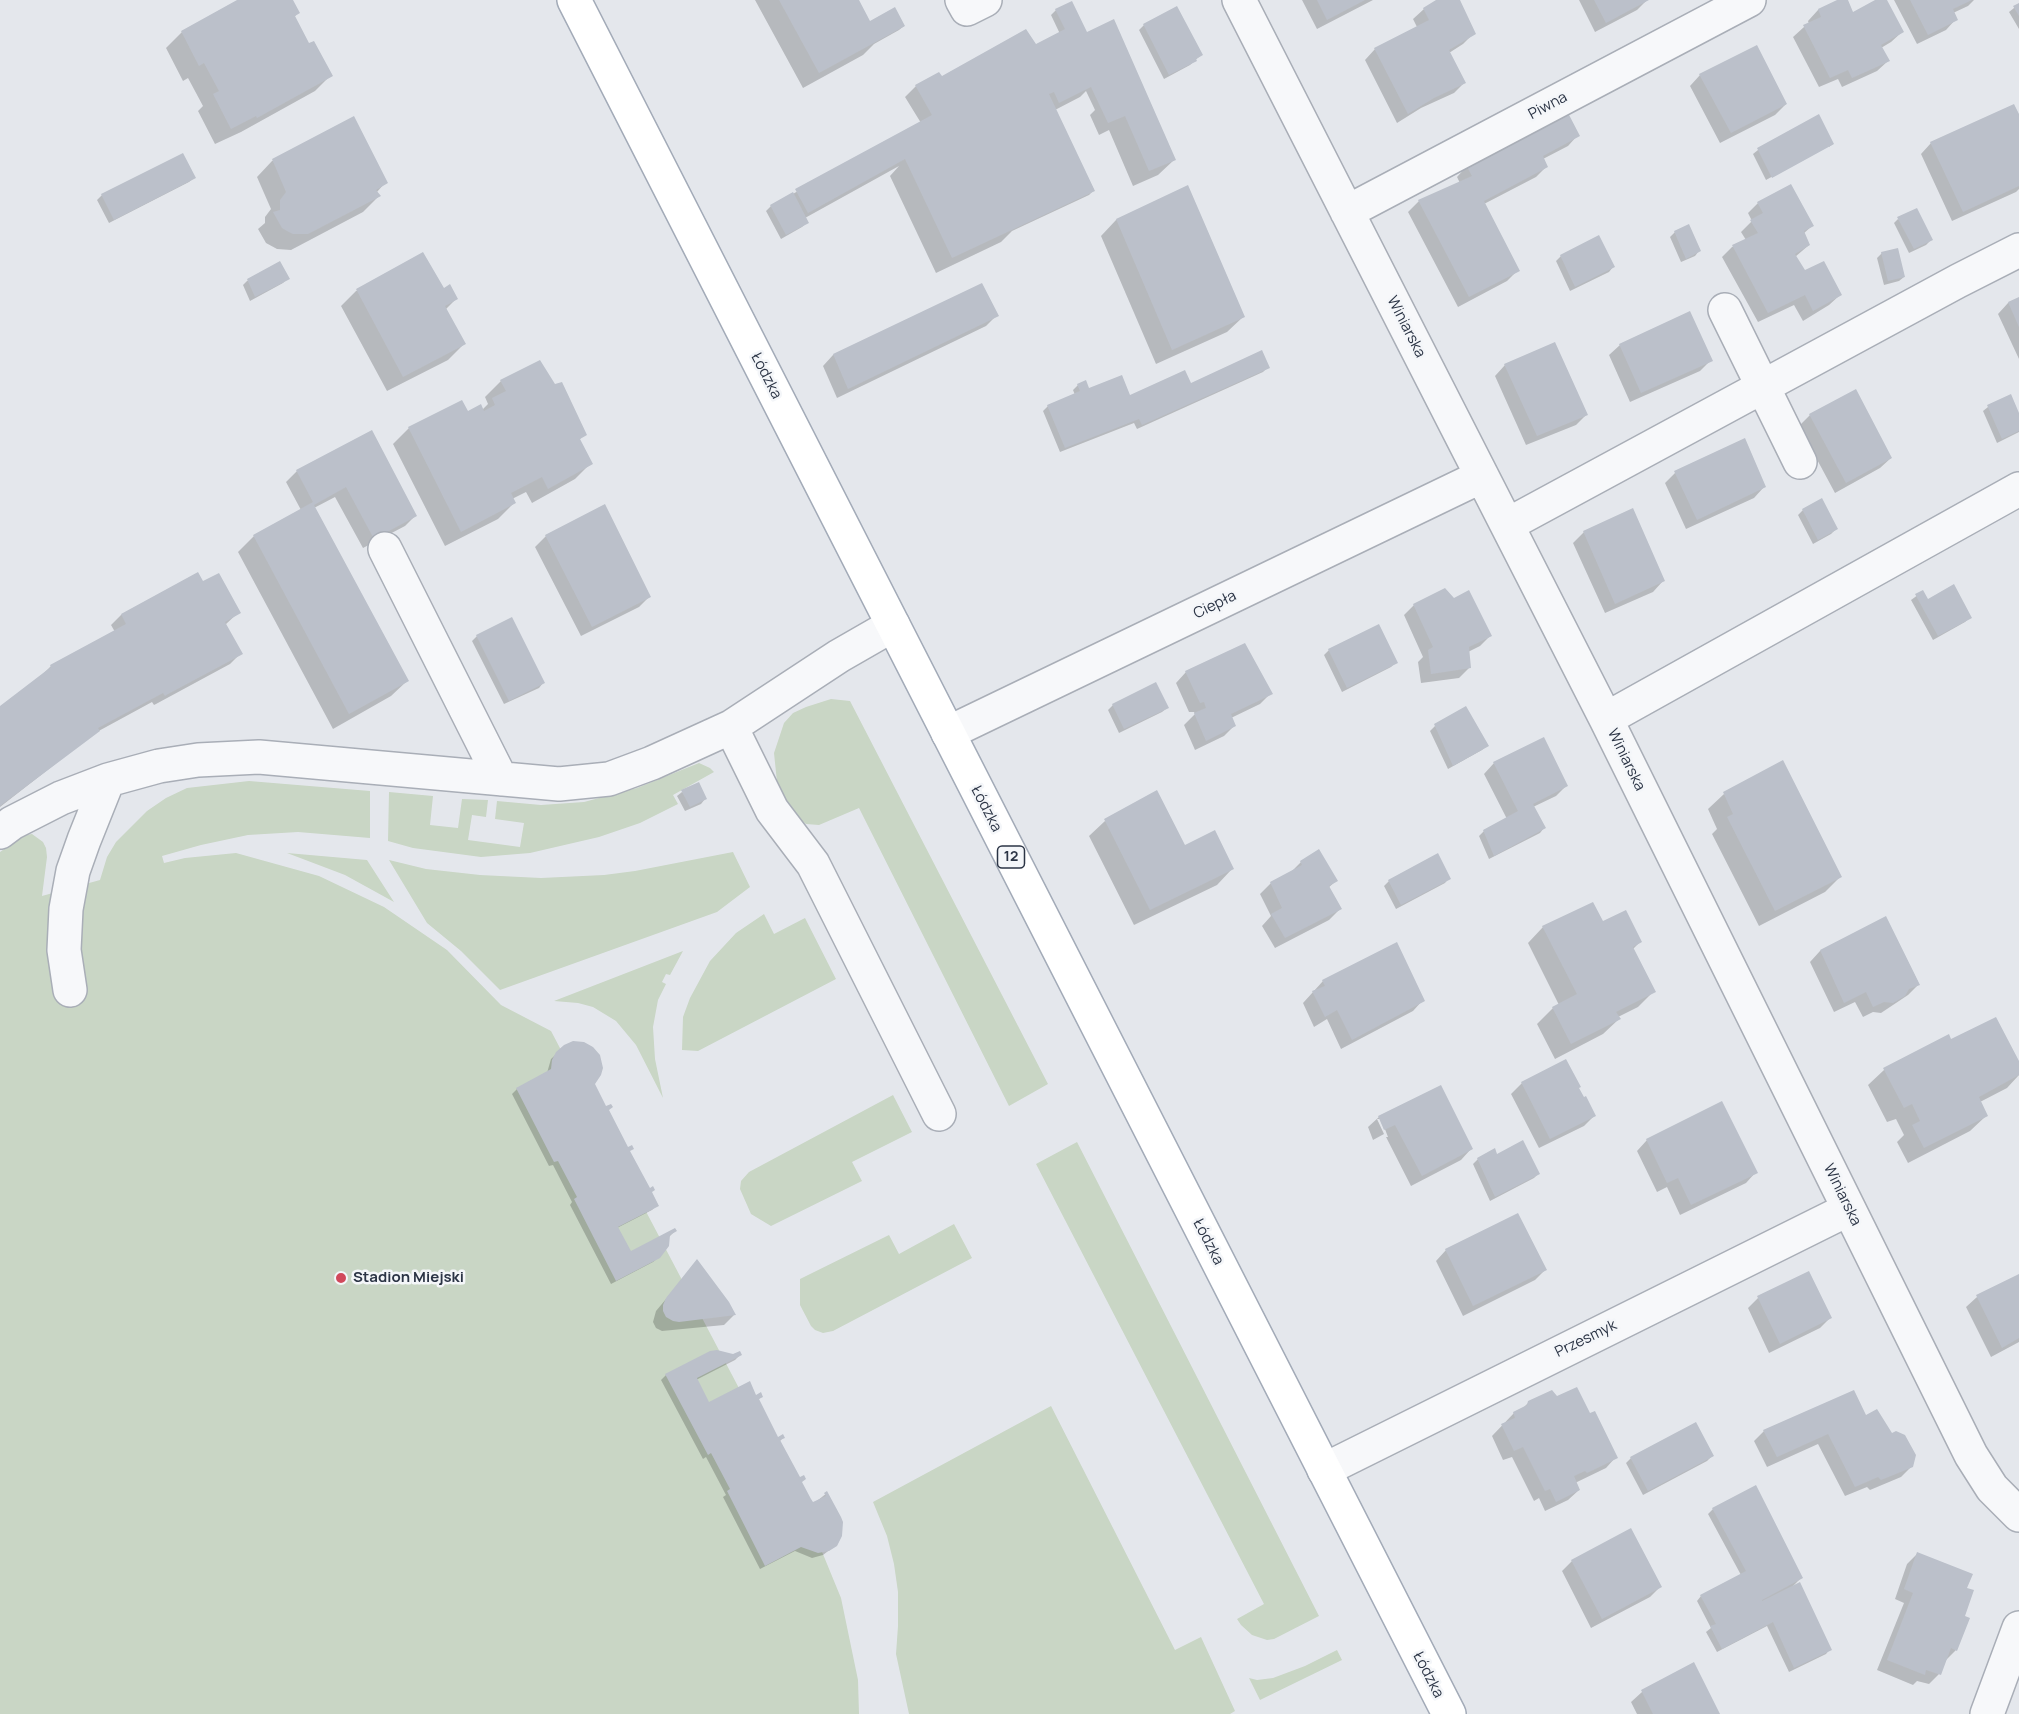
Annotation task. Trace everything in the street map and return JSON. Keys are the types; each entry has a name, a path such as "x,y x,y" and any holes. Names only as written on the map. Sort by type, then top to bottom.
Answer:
{"main road":[{"name":"Łódzka","path":"574,0 1449,1714"}],"street":[{"path":"962,0 967,9 985,0"},
{"name":"Winiarska","path":"1239,0 1606,719 1971,1455 1992,1488 2019,1515"},
{"name":"Piwna","path":"1347,212 1749,0"},
{"path":"1507,525 2019,250"},
{"path":"1725,310 1800,462"},
{"name":"Ciepła","path":"948,733 1482,476"},
{"path":"1606,719 2019,489"},
{"path":"385,549 501,779"},
{"path":"0,832 12,823 61,798 108,780 169,764 198,760 260,757 559,784 609,779 652,763 731,727 839,656 893,625"},
{"path":"731,727 771,810 813,864 939,1114"},
{"path":"70,990 64,950 66,909 74,871 84,840 108,780"},
{"name":"Przesmyk","path":"1324,1470 1849,1209"},
{"path":"1987,1714 2019,1628"}],"green space":[{"path":"831,699 850,701 1048,1084 1009,1106 859,808 819,825 806,824 790,810 777,782 774,753 784,723 793,713"},
{"path":"699,763 714,772 673,795 678,804 640,823 599,837 530,853 481,857 413,848 388,841 389,792 433,796 430,825 458,828 462,799 488,800 486,817 472,815 468,840 520,847 524,823 495,819 497,801 541,805 584,802 637,788"},
{"name":"Stadion Miejski","path":"249,781 370,791 370,838 298,832 248,835 162,856 164,863 185,858 236,853 319,876 384,907 447,950 501,1005 551,1031 811,1525 841,1598 858,1680 859,1714 0,1714 0,852 25,835 32,834 43,842 47,857 42,896 100,880 107,857 116,842 147,811 166,798 187,788"},
{"path":"733,852 750,887 717,912 500,990 461,951 427,923 389,860 426,869 541,878 635,871"},
{"path":"287,853 367,860 394,902 345,875"},
{"path":"764,914 774,934 805,918 836,979 698,1051 682,1050 683,1017 690,998 710,961 736,933"},
{"path":"683,951 670,975 666,974 662,982 666,984 658,1000 653,1027 655,1059 663,1098 636,1045 616,1021 593,1007 554,1001"},
{"path":"893,1095 912,1132 852,1162 862,1181 771,1226 751,1214 740,1189 741,1181 749,1172"},
{"path":"1077,1142 1319,1616 1274,1639 1267,1640 1252,1635 1237,1619 1264,1604 1036,1164"},
{"path":"954,1224 972,1258 833,1331 823,1333 811,1326 800,1305 800,1279 889,1235 899,1254"},
{"path":"1051,1406 1175,1650 1201,1637 1235,1711 1230,1714 909,1714 896,1654 898,1592 894,1564 887,1536 873,1502"},
{"path":"1337,1650 1342,1660 1260,1700 1249,1678 1257,1680 1273,1678 1305,1666"}],"building":[{"path":"237,0 293,0 300,13 295,16 309,43 314,41 333,76 257,118 256,116 231,129 213,94 219,91 204,63 199,66 181,31"},
{"path":"779,0 859,0 870,21 895,7 905,26 819,73"},
{"path":"1317,0 1365,0 1327,20"},
{"path":"1436,0 1460,0 1476,34 1449,50 1466,83 1434,98 1408,114 1374,48 1429,20 1423,8"},
{"path":"1594,0 1649,0 1606,23"},
{"path":"1837,0 1848,0 1853,12 1875,0 1887,0 1904,32 1881,45 1890,61 1852,78 1848,70 1830,78 1803,25 1821,17 1818,9"},
{"path":"1910,0 1972,0 1953,9 1958,20 1928,35"},
{"path":"1072,1 1087,32 1114,19 1176,160 1149,171 1125,116 1108,123 1091,87 1059,103 1054,92 1049,94 1095,191 952,258 905,159 808,213 795,189 932,115 915,85 939,72 942,76 1026,29 1036,44 1065,29 1055,9"},
{"path":"2019,3 2019,16 2013,6"},
{"path":"1177,6 1203,55 1196,59 1197,61 1169,75 1143,24"},
{"path":"1757,45 1787,104 1731,133 1699,74"},
{"path":"2014,104 2019,114 2019,186 1963,212 1930,142"},
{"path":"1567,111 1580,136 1543,156 1548,167 1484,201 1520,271 1469,297 1418,200 1472,176 1466,165"},
{"path":"1819,114 1834,144 1772,178 1757,148"},
{"path":"354,116 388,183 376,190 381,196 308,234 293,234 282,228 273,212 280,210 280,200 286,192 272,159"},
{"path":"183,153 196,178 114,220 101,194"},
{"path":"1791,184 1814,226 1804,231 1810,245 1795,254 1805,270 1824,261 1842,295 1813,311 1805,295 1768,313 1732,245 1758,233 1750,220 1763,213 1757,202"},
{"path":"1188,185 1245,317 1172,350 1116,219"},
{"path":"793,192 809,223 786,235 770,205"},
{"path":"1917,208 1933,240 1914,249 1897,217"},
{"path":"1689,224 1701,251 1686,259 1674,231"},
{"path":"1599,235 1615,267 1575,287 1560,255"},
{"path":"1898,248 1905,277 1888,281 1881,252"},
{"path":"423,252 444,288 450,284 458,299 445,306 466,344 403,377 356,289"},
{"path":"280,261 290,279 255,297 247,279"},
{"path":"982,283 999,316 848,389 833,354"},
{"path":"2019,297 2019,327 2008,302"},
{"path":"1690,311 1713,361 1641,393 1619,344"},
{"path":"1555,342 1588,415 1537,436 1504,364"},
{"path":"1262,350 1270,368 1142,425 1139,419 1065,448 1047,405 1080,391 1077,384 1086,380 1089,388 1122,375 1130,395 1185,370 1191,383"},
{"path":"540,360 555,384 562,382 587,435 580,439 593,464 548,489 542,477 511,493 516,503 461,532 408,427 462,400 468,411 481,404 484,411 495,405 492,398 506,391 500,380"},
{"path":"1856,389 1892,458 1846,483 1809,414"},
{"path":"2011,394 2019,413 2019,431 2002,439 1987,405"},
{"path":"372,430 417,516 374,539 346,487 314,505 409,681 349,714 253,535 313,502 296,470"},
{"path":"1745,438 1766,487 1697,520 1674,471"},
{"path":"1822,498 1838,529 1818,540 1802,509"},
{"path":"605,504 651,597 592,627 545,535"},
{"path":"1633,508 1665,581 1615,604 1583,531"},
{"path":"198,572 203,581 219,573 241,613 225,622 243,654 165,696 163,693 98,728 100,731 0,806 0,706 51,667 50,665 126,624 121,614"},
{"path":"1954,584 1972,618 1938,636 1915,594 1923,590 1928,599"},
{"path":"1445,588 1454,598 1469,590 1492,636 1469,647 1471,668 1431,674 1428,650 1433,647 1413,604"},
{"path":"512,617 545,683 509,701 476,635"},
{"path":"1379,624 1398,663 1347,688 1328,649"},
{"path":"1245,643 1273,694 1231,714 1236,726 1206,741 1194,713 1206,708 1204,702 1200,703 1185,671"},
{"path":"1156,682 1169,708 1124,729 1112,704"},
{"path":"1466,706 1489,746 1453,766 1434,724"},
{"path":"1544,737 1568,786 1533,804 1546,828 1494,856 1483,830 1518,811 1493,762"},
{"path":"1783,760 1842,877 1775,911 1727,817 1733,814 1723,792"},
{"path":"699,782 707,799 690,807 681,790"},
{"path":"1157,790 1185,845 1215,830 1234,869 1150,910 1104,819"},
{"path":"1319,849 1338,881 1329,886 1342,909 1285,938 1271,914 1282,908 1270,882 1302,865 1300,861"},
{"path":"1438,853 1451,879 1401,905 1388,880"},
{"path":"1593,902 1603,921 1626,910 1642,942 1633,947 1656,992 1616,1012 1621,1019 1571,1044 1552,1007 1577,994 1542,926"},
{"path":"1886,916 1920,985 1909,989 1905,996 1893,1003 1884,1002 1873,1007 1866,992 1844,1003 1820,950"},
{"path":"1397,942 1425,1001 1352,1040 1337,1010 1325,1017 1312,991 1325,986 1322,980"},
{"path":"1996,1017 2019,1061 2019,1075 1979,1097 1988,1116 1924,1148 1912,1125 1920,1121 1912,1104 1904,1108 1883,1068 1949,1034 1951,1039"},
{"path":"573,1041 584,1042 600,1055 603,1068 595,1084 606,1106 611,1104 613,1107 609,1110 628,1147 632,1145 634,1149 630,1151 650,1188 653,1186 655,1190 652,1192 659,1206 618,1227 631,1251 675,1228 677,1231 670,1235 669,1246 660,1258 616,1281 574,1199 577,1197 558,1161 554,1162 516,1088 551,1069 556,1052"},
{"path":"1566,1059 1581,1087 1579,1088 1584,1097 1586,1096 1596,1116 1550,1139 1521,1082"},
{"path":"1441,1085 1473,1149 1422,1176 1395,1125 1384,1130 1378,1116"},
{"path":"1722,1101 1758,1173 1691,1205 1678,1178 1667,1183 1646,1139"},
{"path":"1523,1140 1540,1174 1495,1197 1477,1158 1495,1148 1497,1154"},
{"path":"1518,1213 1547,1270 1473,1306 1445,1249"},
{"path":"697,1259 736,1315 679,1322 666,1317 663,1305 666,1298"},
{"path":"1809,1271 1832,1318 1780,1344 1757,1296"},
{"path":"2019,1274 2019,1338 2002,1348 1976,1295"},
{"path":"717,1350 733,1354 740,1351 742,1355 697,1378 709,1402 750,1381 756,1395 761,1392 763,1397 759,1399 778,1437 783,1434 785,1438 780,1440 800,1477 804,1475 806,1479 802,1482 811,1499 813,1502 826,1496 824,1493 827,1491 841,1517 842,1536 837,1546 829,1551 818,1553 801,1547 765,1566 727,1491 730,1489 711,1453 708,1455 665,1374 710,1351"},
{"path":"1577,1387 1590,1413 1595,1411 1618,1458 1587,1473 1585,1471 1574,1476 1580,1490 1556,1502 1550,1489 1545,1491 1523,1447 1514,1451 1501,1424 1515,1418 1513,1412 1527,1405 1528,1401 1552,1390 1557,1396"},
{"path":"1854,1390 1866,1415 1877,1409 1892,1433 1896,1431 1905,1435 1916,1455 1913,1467 1881,1480 1878,1477 1855,1487 1828,1434 1777,1457 1763,1430"},
{"path":"1696,1422 1714,1456 1648,1491 1630,1457"},
{"path":"1756,1485 1803,1578 1762,1601 1800,1582 1832,1650 1794,1668 1773,1622 1722,1649 1710,1626 1716,1624 1700,1595 1746,1571 1712,1508"},
{"path":"1631,1528 1662,1587 1602,1619 1571,1560"},
{"path":"1917,1552 1973,1574 1967,1588 1974,1590 1965,1616 1970,1618 1957,1651 1951,1648 1941,1675 1926,1670 1925,1675 1887,1660 1913,1593 1904,1589"},
{"path":"1694,1662 1720,1714 1653,1714 1641,1690"}],"place":[{"name":"Stadion Miejski","path":"341,1278"}]}
